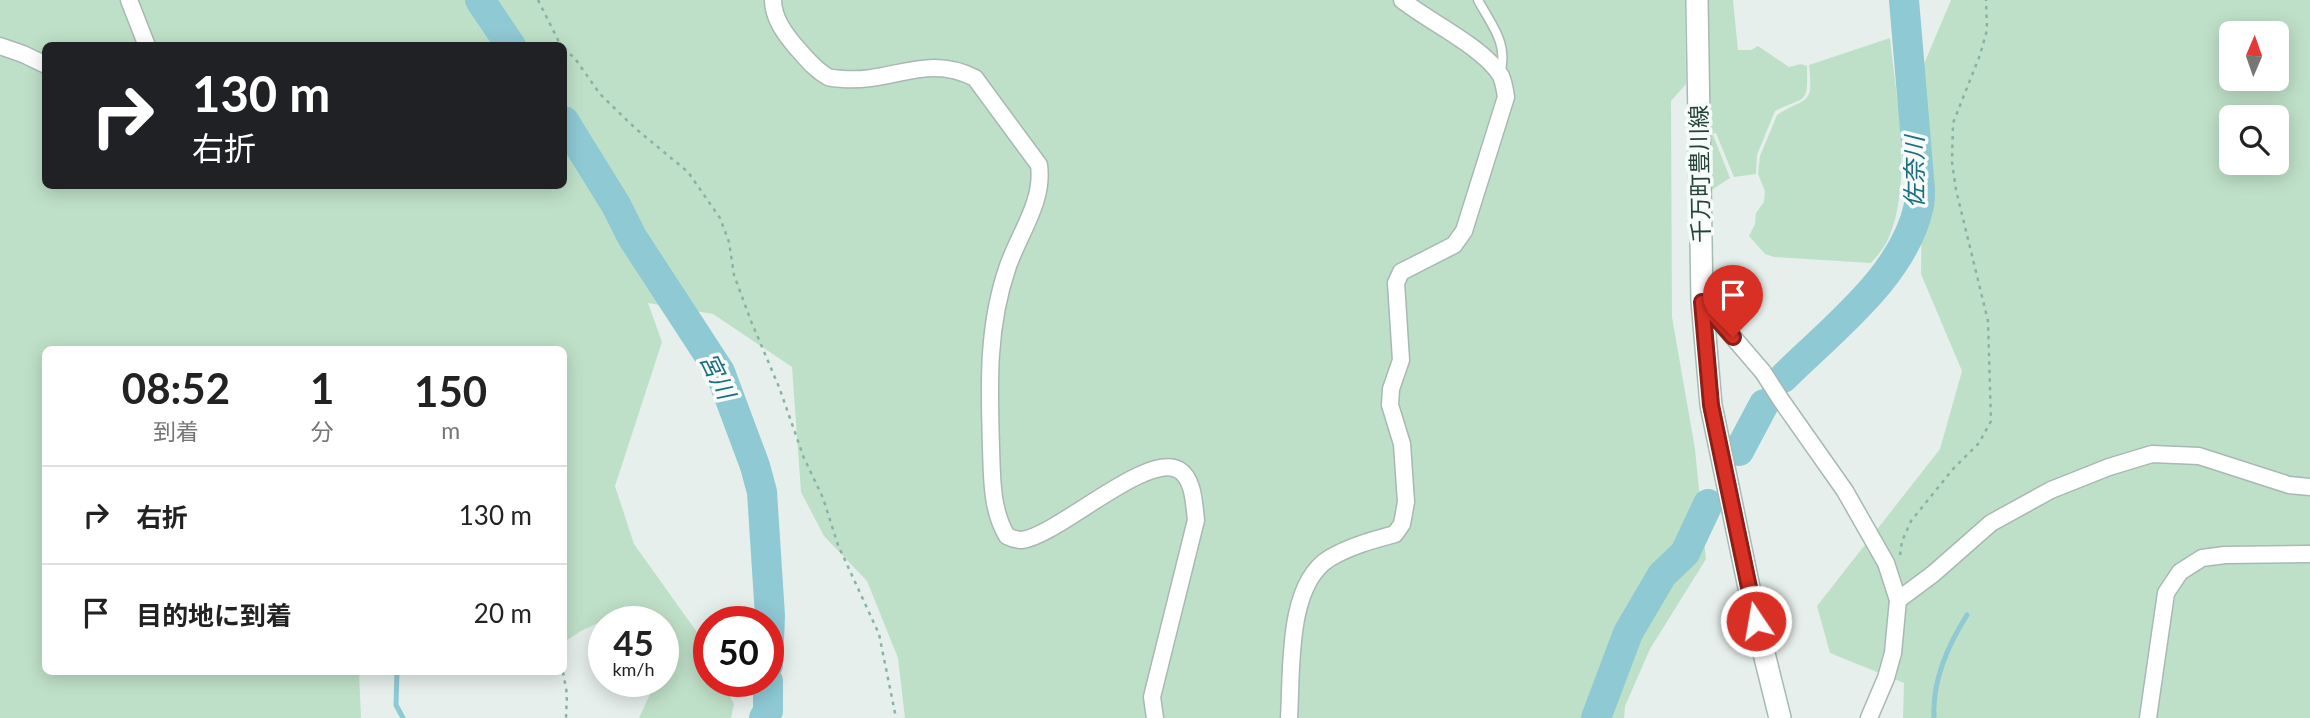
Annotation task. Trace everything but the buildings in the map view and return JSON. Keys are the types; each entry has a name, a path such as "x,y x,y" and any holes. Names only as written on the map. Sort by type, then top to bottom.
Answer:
{"main road":[{"name":"千万町豊川線","path":"1697,0 1702,302 1711,405 1756,621 1780,718"}],"street":[{"path":"129,0 145,42"},
{"path":"773,0 773,8 784,33 815,69 830,78 858,81 927,68 960,70 975,78 1039,165 1039,194 1009,265 998,302 989,372 992,473 998,518 1007,536 1021,540 1038,534 1106,493 1151,470 1166,467 1178,470 1187,480 1193,496 1196,520 1152,697 1155,718"},
{"path":"1289,718 1296,615 1301,594 1311,573 1328,558 1347,549 1395,534 1402,524 1406,502 1402,444 1390,405 1391,389 1401,360 1396,283 1401,272 1454,245 1464,231 1506,97 1500,75 1480,53 1402,0"},
{"path":"0,46 42,63"},
{"path":"1702,302 1763,372 1845,491 1886,563 1898,600 1893,653 1869,718"},
{"path":"1898,600 1933,574 1991,523 2051,490 2109,467 2152,454 2199,456 2289,485 2310,486"},
{"path":"2148,718 2166,593 2180,572 2202,558 2225,555 2310,554"}],"lane":[{"path":"1478,0 1502,44 1503,62 1500,75"}],"path":[{"path":"538,0 559,42"},
{"path":"1899,563 1902,541 1912,521 1979,443 1991,421 1988,320 1955,190 1952,162 1953,123 1987,30 1986,0"},
{"path":"567,52 600,94 636,129 688,172 716,210 729,242 734,275 751,321 779,387 804,458 823,498 838,545 879,634 896,718"},
{"path":"564,675 566,718"}],"green space":[{"path":"0,0 1685,0 1686,84 1671,101 1672,317 1695,449 1706,559 1650,649 1625,706 1624,718 905,718 898,658 867,581 824,536 801,492 792,367 713,314 648,303 662,342 615,486 634,544 678,606 588,606 588,628 567,640 567,346 42,346 42,675 359,675 361,718 0,718"},
{"path":"1704,0 1733,0 1738,50 1751,50 1758,46 1789,67 1801,64 1807,66 1805,94 1799,101 1775,111 1757,155 1756,174 1734,177 1716,133 1706,135"},
{"path":"1951,0 2310,0 2310,718 1903,718 1904,683 1830,653 1817,606 1940,449 1962,371 1921,274 1924,64"},
{"path":"1890,38 1899,112 1901,165 1896,215 1885,244 1871,263 1774,257 1765,254 1749,236 1755,224 1756,213 1764,202 1765,191 1758,174 1760,156 1777,115 1806,99 1810,88 1809,65"},
{"path":"1713,135 1730,178 1707,193 1706,136"},
{"path":"679,607 693,627 693,697 730,697 734,704 731,718 639,718 649,697 679,697"}],"waterway":[{"name":"宮川","path":"480,0 508,42"},
{"name":"佐奈川","path":"1783,378 1864,300 1899,255 1911,231 1920,191 1904,0"},
{"name":"宮川","path":"567,126 616,205 632,237 720,372 762,492 769,606"},
{"name":"佐奈川","path":"1739,451 1764,404"},
{"name":"佐奈川","path":"1596,718 1628,633 1662,575 1685,553 1708,504"},
{"path":"1934,718 1936,691 1943,664 1967,615"},
{"path":"397,675 396,705 403,718"},
{"name":"宮川","path":"764,718 768,711 768,697"}],"route":[{"path":"1733,337 1702,302 1711,405 1756,621"}]}
